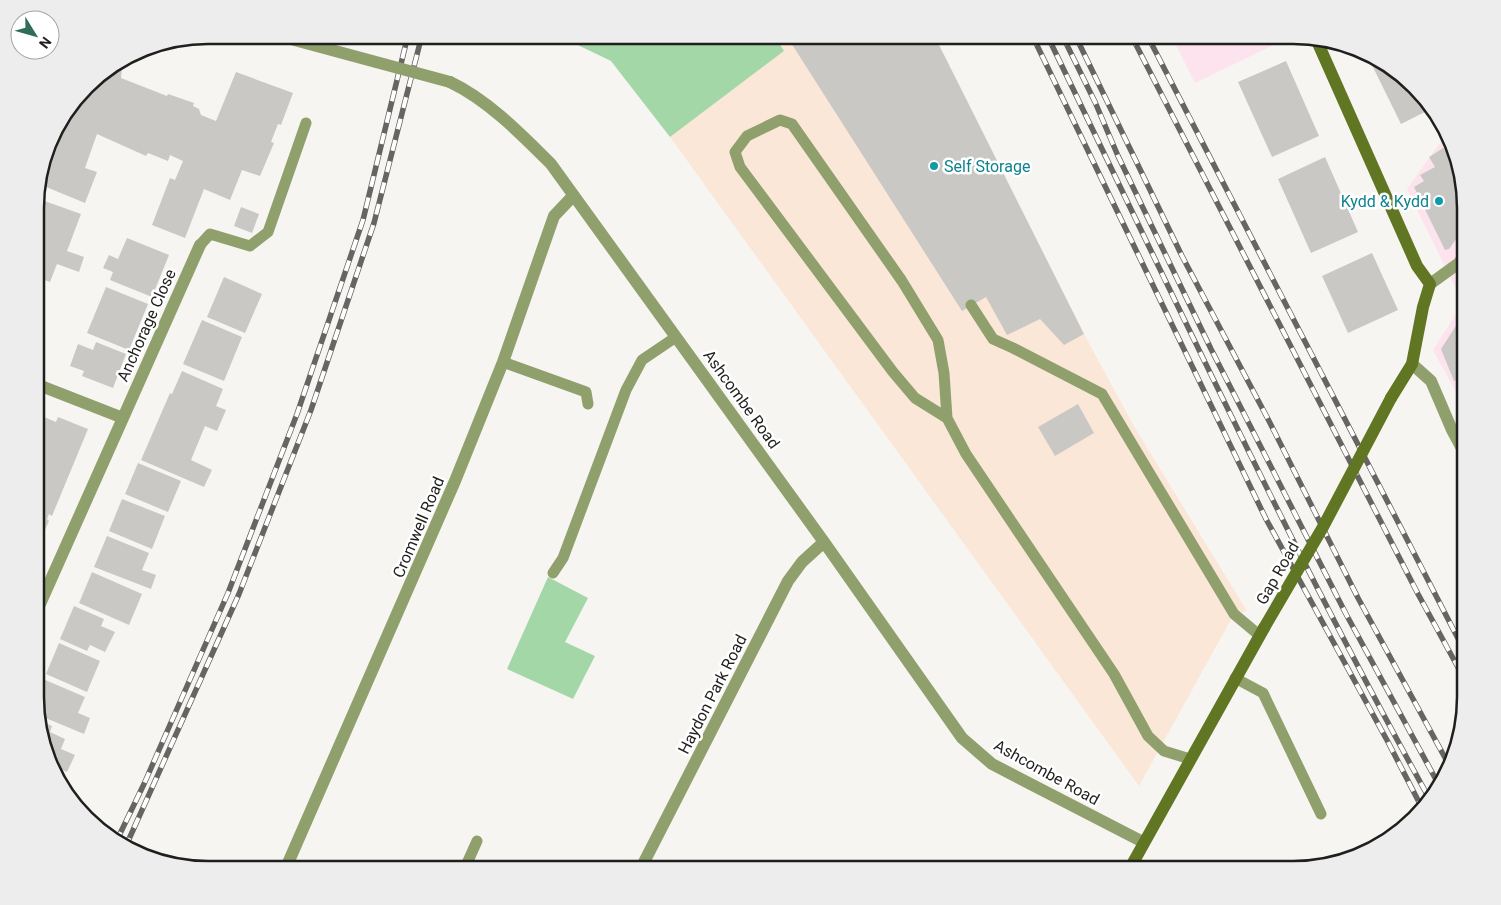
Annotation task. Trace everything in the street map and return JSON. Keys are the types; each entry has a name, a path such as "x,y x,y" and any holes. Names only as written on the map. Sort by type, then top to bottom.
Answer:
{"main road":[{"path":"1319,46 1417,266 1430,284"},
{"name":"Gap Road","path":"1134,861 1261,632 1323,527 1391,398 1412,364 1423,307 1430,284"}],"street":[{"name":"Ashcombe Road","path":"309,44 450,82 469,91 528,141 551,164 824,542 962,738 992,764 1143,842"},
{"name":"Cromwell Road","path":"289,861 448,498 502,362 554,216 573,196"},
{"name":"Anchorage Close","path":"44,596 200,245"},
{"path":"1430,284 1457,264"},
{"path":"1412,364 1431,381 1457,439"},
{"path":"44,387 123,418"},
{"name":"Haydon Park Road","path":"645,861 788,581 802,562 824,542"}],"lane":[{"path":"947,418 915,398 904,385 740,167 734,152 747,136 780,120 792,124 902,282 938,340 944,374 947,418 966,454 1114,674 1148,736 1164,751 1190,759"},
{"path":"200,245 210,234 250,246 268,232 306,123"},
{"path":"971,305 993,339 1102,394 1234,614 1261,632"},
{"path":"553,572 563,558 626,390 642,360 676,337"},
{"path":"502,362 586,392 588,404"},
{"path":"1235,678 1263,693 1321,814"},
{"path":"468,861 477,841"}],"shaded area":[{"path":"780,44 939,44 1084,334 1135,428 1247,611 1234,614 1139,786 670,137 784,51"},
{"path":"1176,44 1275,44 1195,83"},
{"path":"1442,140 1449,155 1457,197 1457,291 1407,189"},
{"path":"1457,312 1457,394 1433,350"}],"green space":[{"path":"576,44 780,44 784,51 670,137 611,61"},
{"path":"548,577 588,598 565,642 595,656 573,699 507,669"}],"building":[{"name":"Self Storage","path":"792,44 939,44 1084,334 1064,345 1040,319 1007,335 986,297 962,311"},
{"path":"1286,61 1319,136 1272,157 1238,82"},
{"path":"1371,64 1402,84 1426,111 1401,124"},
{"path":"122,68 121,78 167,96 168,94 194,103 193,106 199,109 201,115 216,121 236,72 293,93 281,125 278,124 271,142 274,143 260,176 242,170 230,200 204,189 185,238 152,225 170,178 175,180 183,161 170,155 168,161 148,153 146,156 97,134 85,168 97,172 85,203 45,186 49,165 56,145 71,116 99,84"},
{"name":"Kydd & Kydd","path":"1445,147 1454,175 1457,197 1457,238 1449,249 1445,250 1414,187 1424,181 1420,175 1435,167 1429,157"},
{"path":"1325,157 1358,232 1311,253 1278,179"},
{"path":"44,201 81,214 67,251 84,257 79,272 57,264 50,282 44,280"},
{"path":"241,207 259,214 252,233 234,226"},
{"path":"127,238 169,255 152,297 110,280 113,272 103,268 109,255 118,259"},
{"path":"1372,253 1398,310 1348,333 1322,276"},
{"path":"224,277 262,294 245,333 207,317"},
{"path":"106,287 148,304 129,350 87,333"},
{"path":"202,320 242,337 224,381 183,364"},
{"path":"1457,324 1457,380 1454,381 1441,349"},
{"path":"96,342 126,354 113,388 82,376 84,371 70,366 78,344 93,350"},
{"path":"182,371 223,389 216,406 226,410 217,431 205,426 191,460 212,470 204,487 141,460 170,393 172,394"},
{"path":"1078,404 1094,433 1055,456 1038,427"},
{"path":"44,417 56,422 58,417 88,429 52,516 49,514 47,519 49,521 44,532 44,437"},
{"path":"138,463 181,481 168,512 125,494"},
{"path":"122,499 165,516 152,549 109,531"},
{"path":"107,536 149,553 142,570 156,575 151,589 94,567"},
{"path":"92,572 142,594 129,625 79,603"},
{"path":"74,606 104,619 101,626 115,632 105,652 90,645 87,651 60,639"},
{"path":"59,643 100,661 87,692 46,674"},
{"path":"44,679 85,697 78,713 90,718 84,734 45,718"},
{"path":"46,723 52,726 50,732 65,739 61,749 75,755 67,772 60,769 56,760"}],"railway":[{"path":"119,835 144,784 228,593 297,414 363,220 406,44"},
{"path":"128,841 239,594 311,410 374,223 420,44"},
{"path":"1036,44 1266,519 1419,802"},
{"path":"1051,44 1280,515 1426,793"},
{"path":"1066,44 1211,349 1346,614 1436,779"},
{"path":"1079,44 1182,256 1269,421 1358,598 1445,759"},
{"path":"1136,44 1418,594 1457,666"},
{"path":"1152,44 1457,637"}],"place":[{"name":"Self Storage","path":"934,166"},
{"name":"Kydd & Kydd","path":"1439,201"}]}
